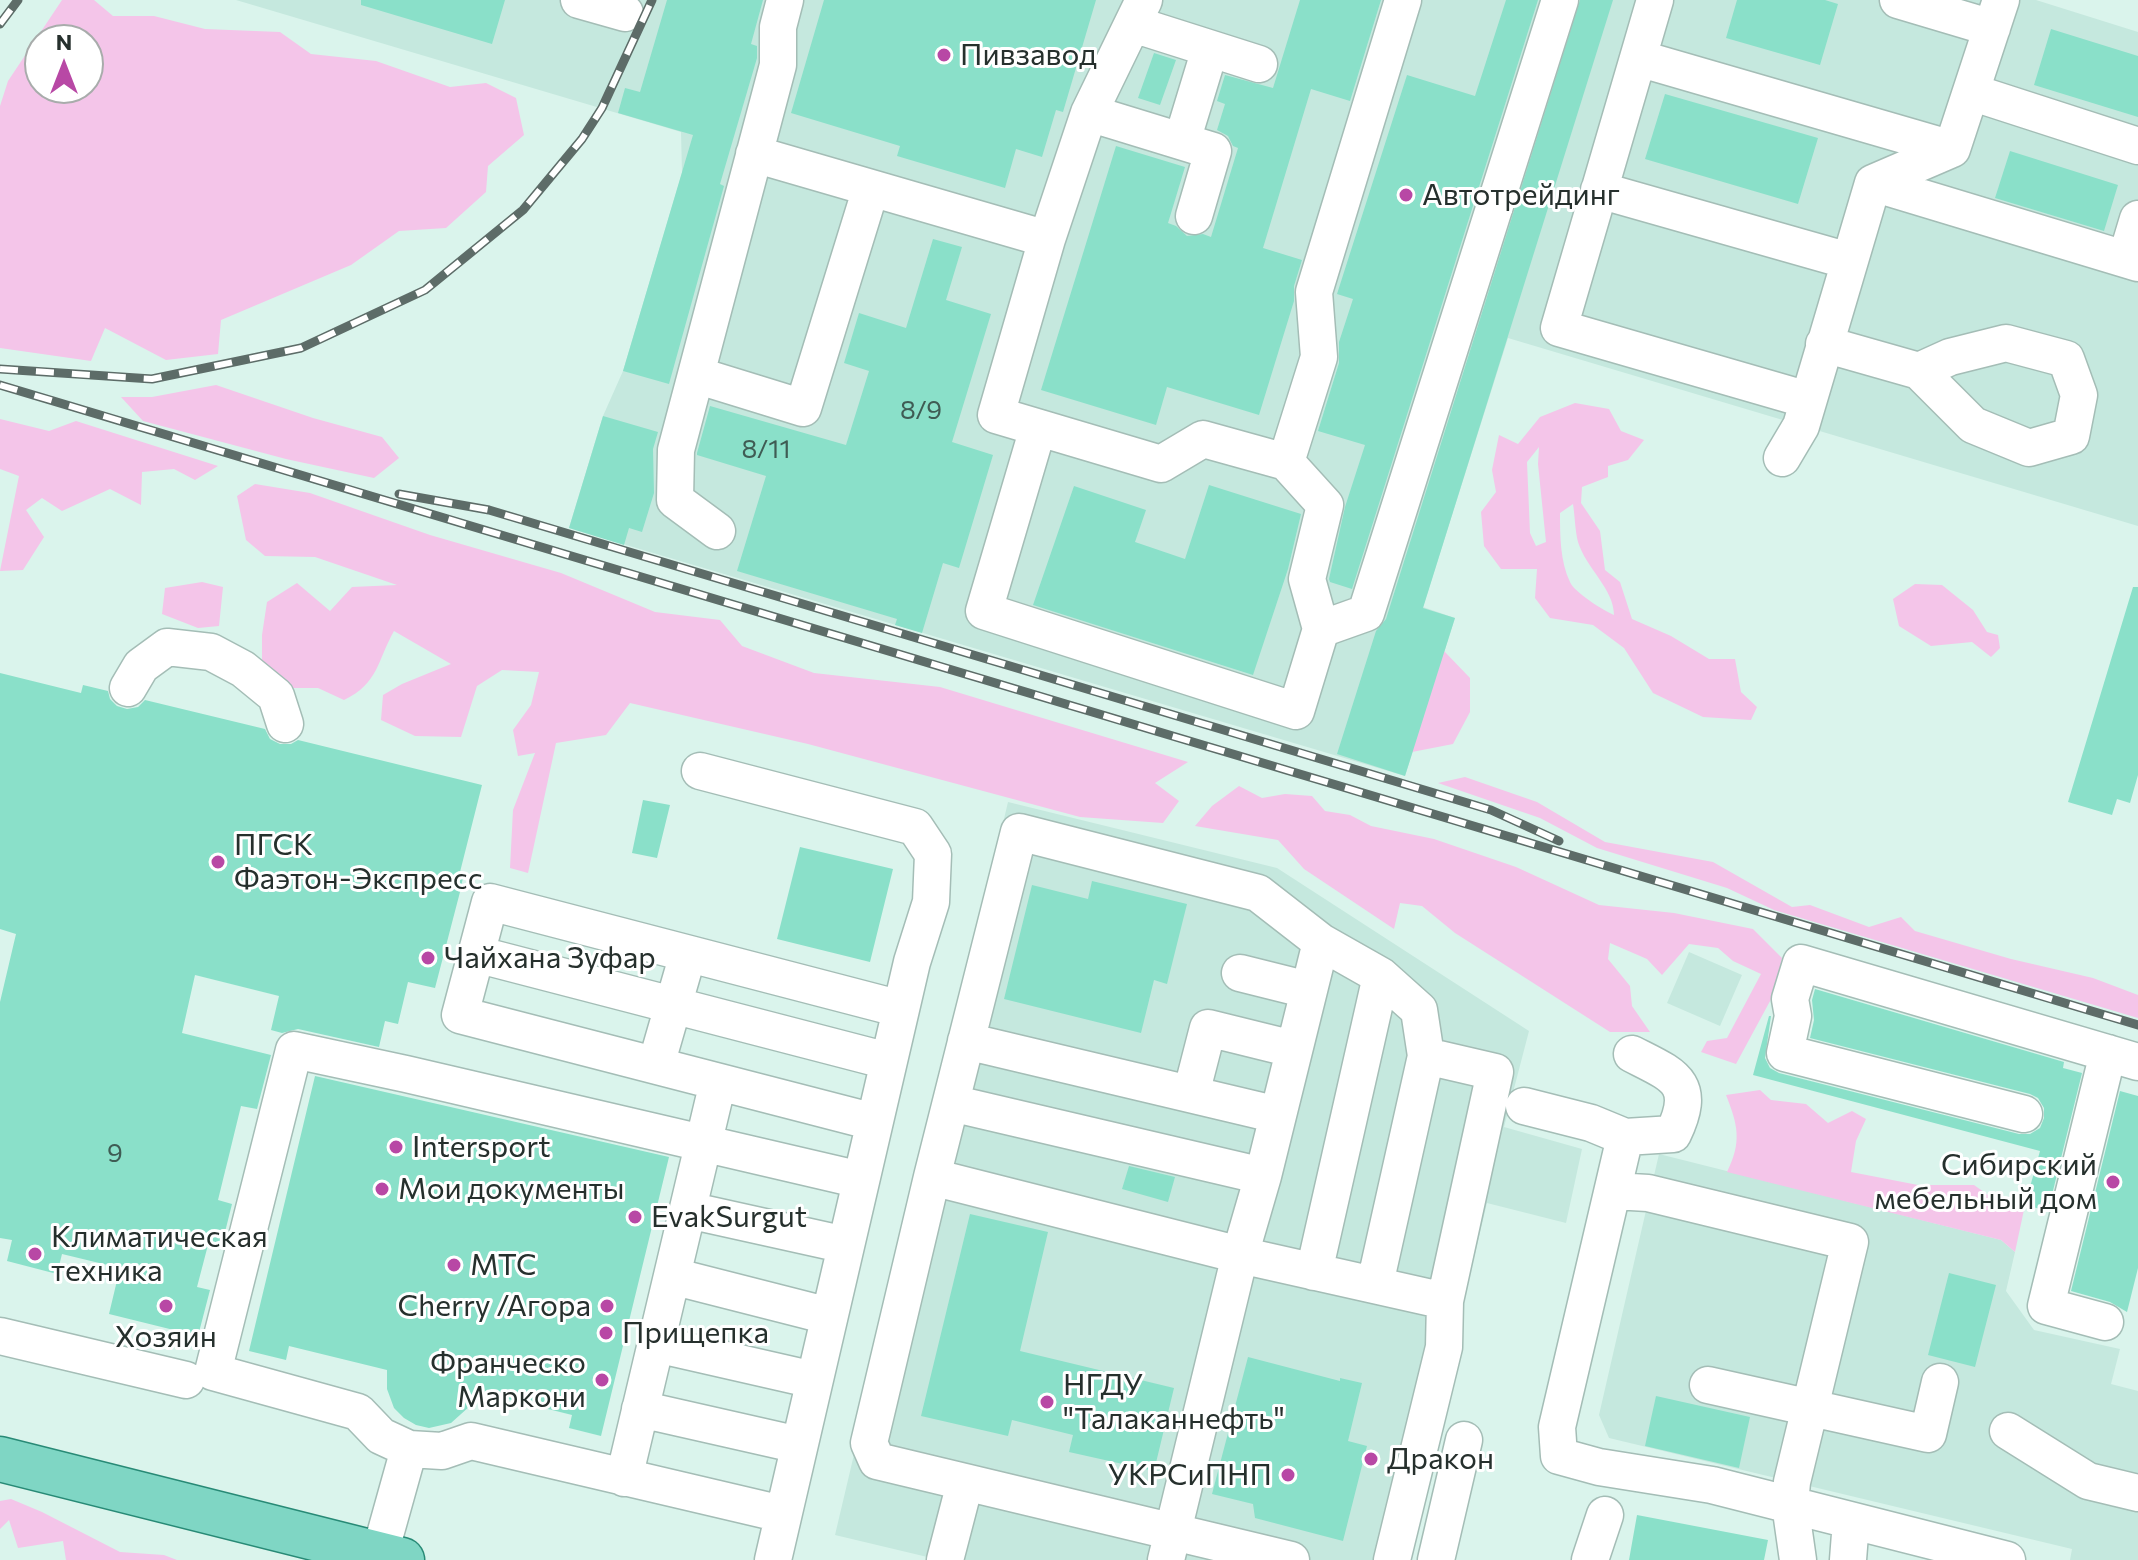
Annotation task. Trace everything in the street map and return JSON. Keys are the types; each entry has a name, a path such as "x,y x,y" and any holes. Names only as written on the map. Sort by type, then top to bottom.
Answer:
{"main road":[{"path":"0,1459 387,1558"}],"lane":[{"path":"579,0 625,13"},
{"path":"717,531 675,500 676,450 778,65 778,27 785,0"},
{"path":"1286,462 1319,357 1314,292 1403,0"},
{"path":"1321,629 1366,613 1560,0"},
{"path":"1655,0 1559,328 1808,400"},
{"path":"1782,458 1801,426 1873,183 1952,149 1996,14 1898,0"},
{"path":"1038,428 984,611 1296,711 1321,629 1307,579 1325,505 1286,462 1203,439 1161,464 996,415 1047,239 1089,113 1139,12 1210,49 1259,64"},
{"path":"1182,141 1210,49"},
{"path":"1638,58 1952,149"},
{"path":"1971,92 2138,146"},
{"path":"1089,113 1213,151 1194,216"},
{"path":"754,154 1047,239"},
{"path":"1873,183 2132,261 2138,219"},
{"path":"696,375 803,408 871,188"},
{"path":"1599,190 1849,261"},
{"path":"1824,344 1919,371"},
{"path":"128,688 141,666 167,647 211,652 243,669 276,696 285,724"},
{"path":"700,771 915,827 933,854 931,902 912,962 888,1061 773,1560"},
{"path":"1291,1560 1169,1546 965,1483 877,1461 869,1443 1019,832 1258,893 1321,942 1381,976 1419,1010 1426,1056 1375,1284"},
{"path":"874,1122 460,1015 476,954 478,898 901,1009"},
{"path":"1169,1546 1321,942"},
{"path":"476,954 888,1061"},
{"path":"656,1065 688,954"},
{"path":"2024,1114 1785,1053 1793,1016 1790,999 1801,963 2123,1058 2046,1306 2105,1322"},
{"path":"1240,973 1308,990"},
{"path":"1314,1272 1381,976"},
{"path":"1191,1094 1208,1028 1293,1049"},
{"path":"966,1041 1278,1115"},
{"path":"782,1514 471,1441 442,1451 409,1449 381,1436 358,1412 213,1372 294,1050 861,1180"},
{"path":"1524,1106 1591,1123 1625,1137 1673,1134 1681,1116 1683,1093 1672,1074 1632,1054"},
{"path":"1392,1560 1444,1347 1445,1301 1495,1072 1426,1056"},
{"path":"624,1478 718,1082"},
{"path":"951,1103 1263,1176"},
{"path":"1625,1137 1557,1427 1559,1456 1599,1467 1712,1485 2007,1560"},
{"path":"932,1177 1240,1255 1445,1301"},
{"path":"1614,1191 1648,1193 1850,1242 1792,1482 1790,1504 1798,1560"},
{"path":"688,1210 846,1245"},
{"path":"672,1276 829,1316"},
{"path":"0,1336 186,1380"},
{"path":"656,1344 814,1380"},
{"path":"1708,1385 1928,1434 1940,1382"},
{"path":"640,1409 799,1445"},
{"path":"2008,1431 2088,1481 2138,1493"},
{"path":"1436,1560 1464,1440"},
{"path":"387,1558 409,1449"},
{"path":"945,1560 965,1483"},
{"path":"1590,1560 1605,1515"},
{"path":"1848,1560 1851,1521"}],"shaded area":[{"path":"62,0 94,0 113,16 154,16 205,29 280,32 311,54 376,61 450,87 486,83 516,98 524,135 488,166 486,192 446,228 399,231 351,265 221,320 218,354 166,360 105,328 91,361 0,348 0,106 8,81 24,57 24,104 104,104 104,24 46,24"},
{"path":"236,0 2036,0 2138,32 2138,526 1508,338 1423,607 1455,618 1405,776 569,528 603,416 623,371 682,173 681,132"},
{"path":"216,385 313,418 382,437 399,458 374,478 286,459 143,421 121,397 152,397"},
{"path":"1575,403 1609,409 1621,431 1644,440 1628,460 1608,466 1608,477 1582,487 1581,503 1600,531 1605,570 1620,582 1632,619 1671,636 1709,659 1735,659 1741,692 1757,707 1751,720 1703,717 1653,693 1624,648 1593,625 1550,618 1535,598 1537,569 1501,569 1484,546 1481,512 1496,492 1492,470 1499,435 1518,444 1540,417","holes":["1539,447 1546,542 1536,546 1530,533 1527,462","1573,504 1578,542 1610,596 1614,615 1577,591 1567,574 1561,548 1560,513"]},
{"path":"0,419 49,431 76,421 218,466 195,480 174,469 142,472 141,505 110,489 62,511 42,498 26,510 44,537 23,570 0,571 19,476 0,469"},
{"path":"255,484 310,493 430,535 561,573 655,612 720,620 742,646 814,673 940,687 1188,762 1155,783 1179,801 1163,823 1080,817 808,744 630,703 606,735 556,743 528,873 510,868 513,810 535,753 518,756 513,730 531,705 539,672 502,670 477,686 461,737 415,736 381,720 383,695 451,664 394,631 371,679 344,700 318,688 281,688 262,672 262,635 267,602 297,583 330,611 352,587 397,585 315,557 265,556 246,540 237,496"},
{"path":"202,582 223,587 219,626 198,628 162,614 165,588"},
{"path":"1915,584 1942,585 1973,610 1987,632 1998,635 2000,648 1991,657 1972,642 1931,646 1899,626 1893,599"},
{"path":"1444,651 1470,678 1470,712 1453,744 1412,752"},
{"path":"1465,777 1537,802 1605,842 1713,862 1792,907 1810,905 1869,927 1901,917 1915,931 2011,959 2093,978 2138,995 2138,1018 1774,910 1727,888 1597,848 1540,818 1438,783"},
{"path":"1239,786 1262,798 1285,794 1312,796 1325,811 1350,815 1371,826 1434,839 1516,867 1599,905 1674,913 1753,929 1782,958 1776,990 1736,1064 1701,1052 1707,1041 1727,1038 1761,974 1733,961 1718,948 1689,944 1662,975 1647,959 1610,943 1608,959 1630,986 1632,1006 1650,1032 1610,1032 1455,933 1422,906 1400,903 1394,929 1304,869 1278,840 1195,826 1212,806"},
{"path":"1008,802 1277,868 1529,1031 1504,1127 1582,1149 1566,1223 1487,1203 1402,1560 940,1560 835,1535"},
{"path":"1689,952 1742,975 1720,1026 1667,1003"},
{"path":"1760,1090 1771,1100 1806,1104 1828,1123 1852,1111 1866,1119 1856,1141 1851,1172 1918,1185 1974,1185 1998,1202 2025,1205 2015,1252 2001,1240 1727,1172 1735,1152 1737,1134 1726,1095"},
{"path":"1659,1154 2001,1240 2015,1252 2006,1291 2034,1330 2120,1349 2111,1384 2138,1391 2138,1560 2070,1560 2072,1549 1609,1438 1599,1415"},
{"path":"11,1499 120,1552 164,1555 177,1560 66,1560 63,1541 18,1548 9,1520 0,1529 0,1501"}],"building":[{"path":"361,0 505,0 492,44 361,5"},
{"path":"667,0 763,0 751,44 757,46 757,58 720,184 724,186 669,384 623,371 693,135 618,113 625,88 640,92"},
{"name":"Пивзавод","path":"824,0 1096,0 1063,112 1056,110 1042,157 1016,149 1005,188 897,156 900,146 791,113"},
{"path":"1300,0 1381,0 1350,101 1311,89 1263,248 1302,260 1294,286 1294,301 1259,415 1167,387 1156,425 1041,390 1116,146 1185,167 1168,223 1187,236 1203,234 1211,237 1238,148 1233,146 1228,136 1217,130 1225,104 1217,101 1225,75 1273,88"},
{"path":"1506,0 1538,0 1352,589 1329,579 1345,507 1365,445 1318,431 1339,363 1339,342 1353,299 1337,294 1407,75 1475,96"},
{"path":"1580,0 1613,0 1423,608 1455,618 1405,776 1337,754 1376,631 1386,619"},
{"path":"1737,0 1825,0 1838,4 1820,65 1726,38"},
{"path":"2051,29 2138,56 2138,117 2034,85"},
{"path":"1154,53 1176,60 1160,105 1138,98"},
{"path":"1665,94 1818,138 1798,204 1645,159"},
{"path":"2010,151 2118,185 2104,231 1995,198"},
{"path":"933,239 962,247 946,300 991,314 952,442 993,455 959,568 943,563 922,633 895,625 897,619 737,571 766,476 697,453 710,406 846,445 869,371 844,363 859,313 906,328"},
{"path":"603,416 658,432 653,449 654,493 642,532 629,528 624,545 569,528"},
{"path":"1209,485 1301,514 1288,569 1253,675 1033,605 1074,486 1146,510 1135,542 1185,559"},
{"path":"2133,587 2138,587 2138,775 2130,803 2117,799 2112,815 2068,802"},
{"path":"0,673 81,693 83,685 108,691 110,699 117,706 127,709 138,707 145,700 265,729 270,739 280,744 298,740 482,785 460,872 464,873 460,892 435,988 408,982 398,1024 385,1021 379,1047 298,1029 282,1033 271,1030 279,996 195,975 182,1033 271,1055 257,1109 241,1106 218,1200 232,1204 221,1248 208,1245 197,1287 210,1290 198,1336 109,1314 120,1268 62,1254 57,1274 7,1261 12,1240 0,1238 0,1002 16,934 0,929"},
{"path":"643,800 670,805 657,858 632,853"},
{"path":"800,847 893,869 870,962 777,939"},
{"path":"1092,881 1187,904 1167,984 1154,980 1141,1033 1004,999 1032,885 1088,899"},
{"path":"1815,989 2064,1062 2063,1068 2082,1073 2048,1211 2025,1205 2040,1151 1753,1075 1771,1016 1765,1058 1770,1068 1779,1073 2019,1134 2030,1134 2040,1128 2044,1108 2038,1098 2030,1094 1810,1038"},
{"path":"315,1076 669,1157 601,1436 569,1428 572,1415 476,1391 470,1406 451,1423 429,1428 416,1425 394,1408 387,1389 387,1370 289,1346 286,1360 249,1351"},
{"name":"Сибирский мебельный дом","path":"2120,1091 2138,1096 2138,1268 2127,1312 2110,1302 2071,1291"},
{"path":"1129,1166 1175,1177 1168,1202 1122,1189"},
{"name":"НГДУ \"Талаканнефть\"","path":"970,1214 1048,1232 1020,1351 1174,1388 1154,1471 1069,1452 1073,1435 1012,1420 1008,1436 921,1416"},
{"path":"1949,1273 1996,1285 1975,1367 1928,1355"},
{"name":"УКРСиПНП","path":"1248,1357 1340,1381 1340,1378 1362,1383 1348,1441 1367,1446 1343,1541 1255,1518 1253,1504 1212,1494"},
{"path":"1656,1396 1750,1417 1739,1468 1645,1446"},
{"path":"1637,1515 1768,1540 1764,1560 1629,1560"}],"railway":[{"path":"0,24 18,0"},
{"path":"0,369 152,379 301,348 425,290 523,210 582,139 602,108 652,0"},
{"path":"0,385 2138,1025"},
{"path":"399,494 489,510 1491,810 1559,841"}],"place":[{"name":"Пивзавод","path":"944,55"},
{"name":"Автотрейдинг","path":"1406,195"},
{"name":"ПГСК Фаэтон-Экспресс","path":"218,862"},
{"name":"Чайхана Зуфар","path":"428,958"},
{"name":"Intersport","path":"396,1147"},
{"name":"Сибирский мебельный дом","path":"2113,1182"},
{"name":"Мои документы","path":"382,1189"},
{"name":"EvakSurgut","path":"635,1217"},
{"name":"Климатическая техника","path":"35,1254"},
{"name":"МТС","path":"454,1265"},
{"name":"Хозяин","path":"166,1306"},
{"name":"Cherry /Агора","path":"607,1306"},
{"name":"Прищепка","path":"606,1333"},
{"name":"Франческо Маркони","path":"602,1380"},
{"name":"НГДУ \"Талаканнефть\"","path":"1047,1402"},
{"name":"Дракон","path":"1371,1459"},
{"name":"УКРСиПНП","path":"1288,1475"}]}
